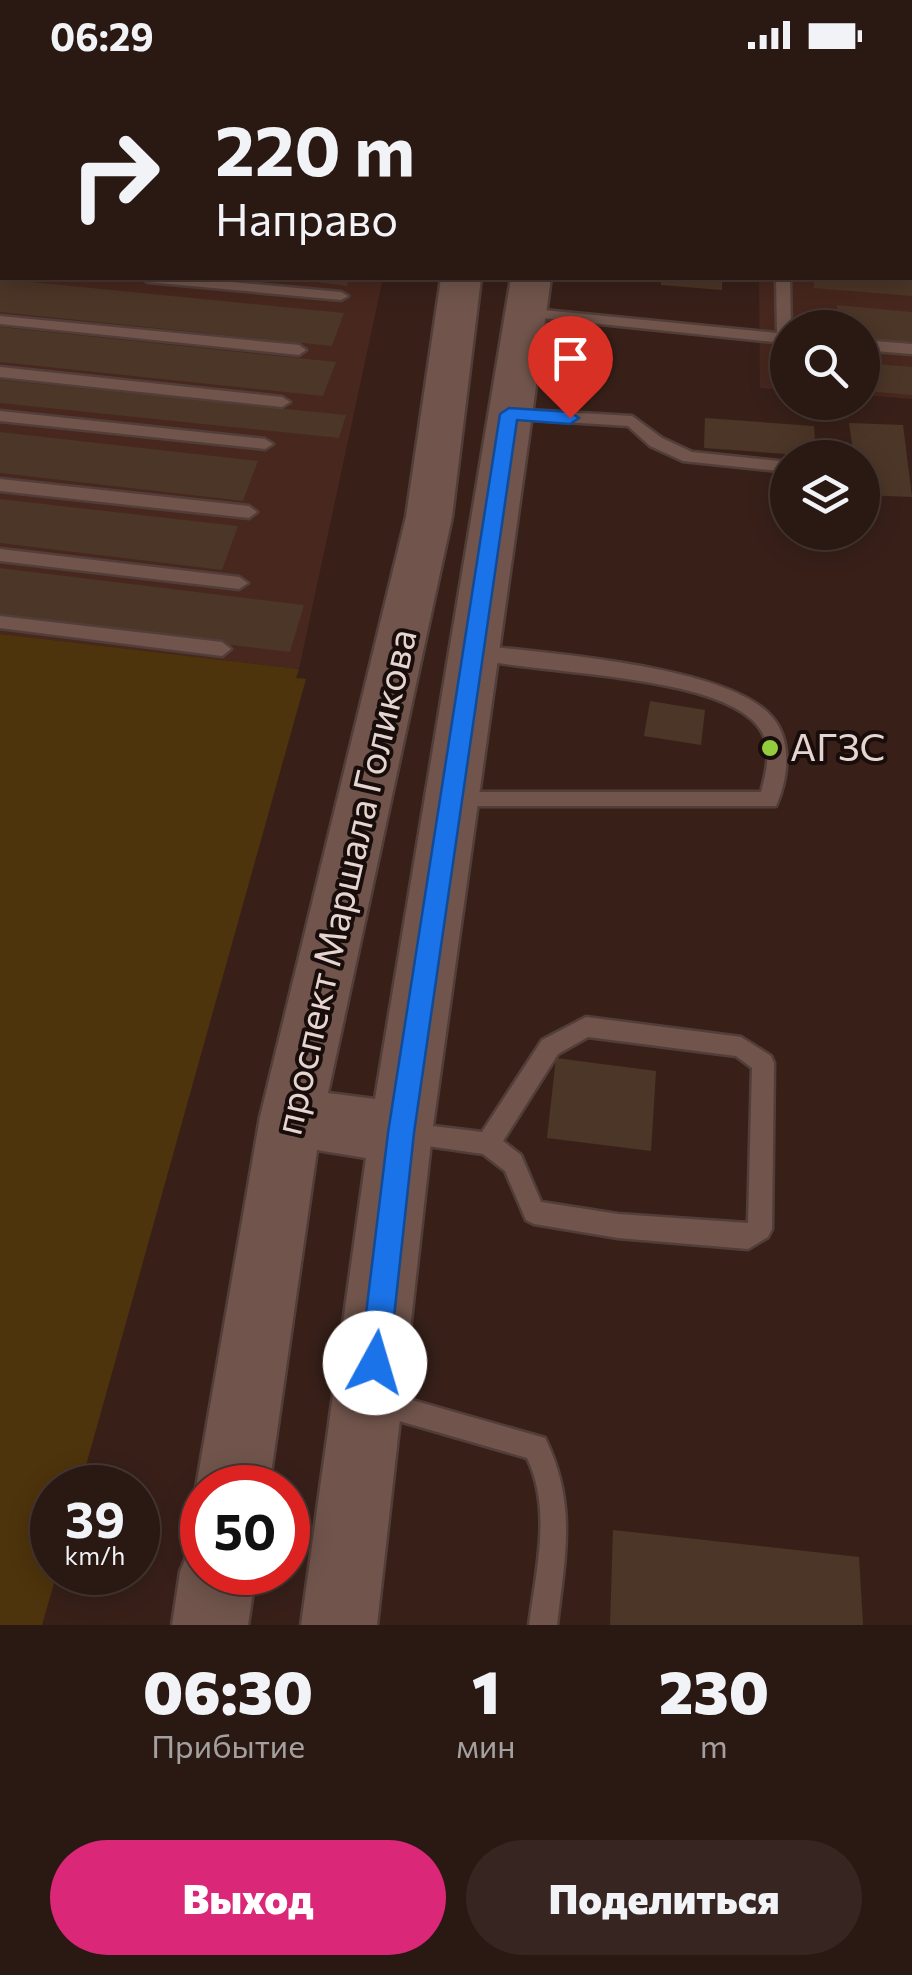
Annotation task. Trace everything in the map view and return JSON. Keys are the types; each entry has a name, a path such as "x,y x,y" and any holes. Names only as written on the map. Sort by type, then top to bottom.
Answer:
{"main road":[{"name":"проспект Маршала Голикова","path":"236,1465 291,1117 429,518 461,280"},
{"name":"проспект Маршала Голикова","path":"340,1625 401,1133 527,295"},
{"path":"291,1117 401,1133"},
{"path":"210,1625 215,1595"}],"lane":[{"path":"169,280 340,296"},
{"path":"783,280 785,310"},
{"path":"527,295 770,335"},
{"path":"0,320 299,350"},
{"path":"880,346 912,349"},
{"path":"0,372 282,402"},
{"path":"509,414 632,421 656,442 689,457 770,465"},
{"path":"0,416 265,444"},
{"path":"0,485 249,512"},
{"path":"0,555 238,583"},
{"path":"0,622 222,650"},
{"path":"450,800 770,800 780,753 764,718 724,695 648,676 474,652"},
{"path":"401,1133 488,1144 513,1163 534,1212 618,1226 748,1238 760,1229 763,1063 742,1047 586,1026 550,1047 488,1144"},
{"path":"370,1402 536,1447 550,1470 554,1502 543,1625"}],"shaded area":[{"path":"0,280 383,280 299,669 0,634"},
{"path":"759,280 912,280 912,399 880,396 880,310 770,310 770,389 760,388"},
{"path":"0,634 299,669 296,678 306,679 86,1465 30,1465 30,1595 51,1595 42,1625 0,1625"}],"building":[{"path":"0,280 10,280 344,313 332,346 0,312"},
{"path":"303,280 348,280 347,286"},
{"path":"661,280 722,280 722,290 661,285"},
{"path":"814,280 912,280 912,296 814,288"},
{"path":"837,305 912,312 912,344 880,341 880,310 837,310"},
{"path":"0,327 336,362 323,396 0,362"},
{"path":"880,364 912,367 912,395 880,392"},
{"path":"0,380 346,415 339,438 0,403"},
{"path":"705,418 814,426 815,440 770,440 770,453 704,448"},
{"path":"849,423 903,425 912,497 880,496 880,440 851,440"},
{"path":"0,432 258,461 243,501 0,473"},
{"path":"0,499 238,526 222,570 0,543"},
{"path":"0,568 304,605 290,652 0,617"},
{"path":"650,701 705,710 701,745 644,736"},
{"path":"556,1058 656,1071 651,1151 547,1138"},
{"path":"613,1530 859,1557 863,1625 610,1625"}],"place":[{"name":"АГЗС","path":"770,748"}],"route":[{"path":"375,1363 401,1133 509,414 570,418"}]}
